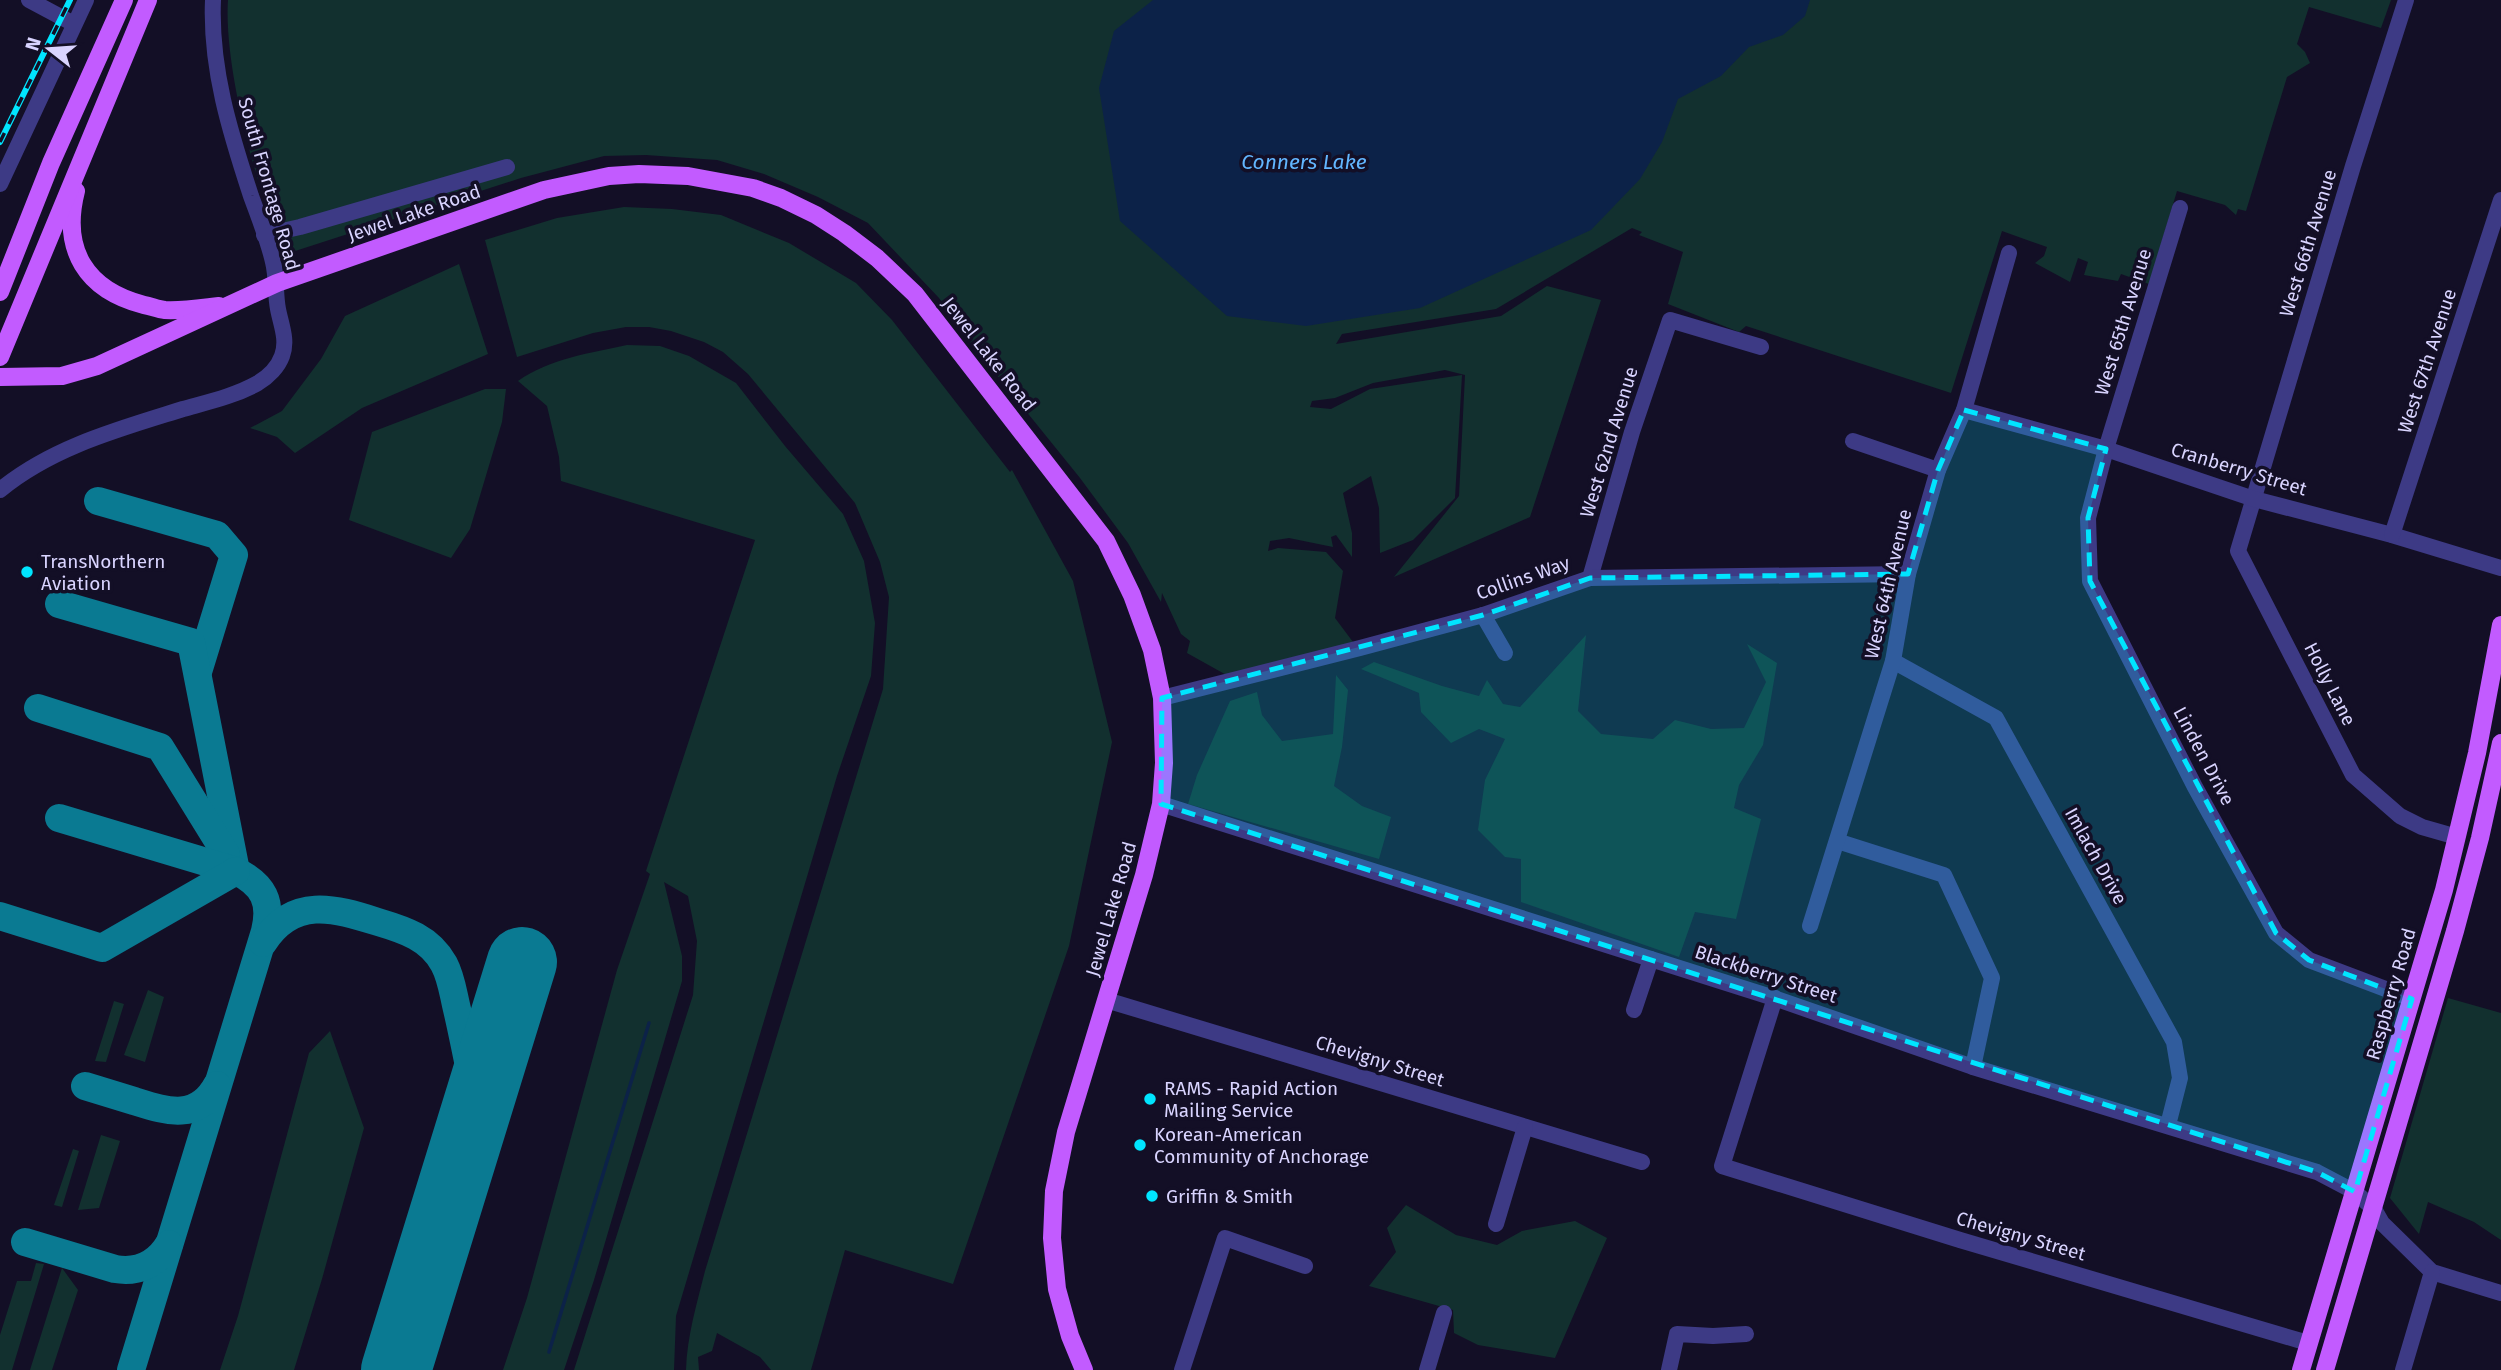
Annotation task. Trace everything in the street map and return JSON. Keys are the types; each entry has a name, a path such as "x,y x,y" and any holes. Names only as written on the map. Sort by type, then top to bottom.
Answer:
{"main road":[{"path":"0,292 51,163 124,0"},
{"path":"0,357 148,0"},
{"path":"98,118 77,186 71,219 77,251 87,271 107,291 134,303 165,310 229,306"},
{"name":"Jewel Lake Road","path":"0,377 45,378 89,369 120,358 277,283 544,190 609,176 688,176 723,181 781,198 844,233 877,258 915,294 1106,541 1132,595 1152,650 1163,698 1164,775 1161,804 1144,875 1063,1144 1053,1203 1052,1249 1057,1289 1070,1336 1084,1370"},
{"name":"Raspberry Road","path":"2301,1370 2412,999 2457,837 2477,753 2501,625"},
{"path":"2325,1370 2455,932 2501,743"}],"street":[{"path":"29,0 74,24"},
{"path":"0,184 86,0"},
{"name":"South Frontage Road","path":"0,490 56,453 235,393 264,379 278,365 283,355 284,334 277,306 273,260 219,85 212,32 213,0"},
{"name":"West 66th Avenue","path":"2254,499 2353,166 2406,0"},
{"path":"264,235 507,167"},
{"name":"West 67th Avenue","path":"2392,535 2501,200"},
{"name":"West 65th Avenue","path":"2106,449 2180,208"},
{"name":"West 64th Avenue","path":"1810,926 1893,661 1908,574 1938,470 1964,410 2009,253"},
{"name":"West 62nd Avenue","path":"1590,578 1632,432 1670,320 1760,347"},
{"name":"Cranberry Street","path":"1964,410 2106,449 2254,499 2392,535 2501,568"},
{"path":"1853,441 1938,470"},
{"name":"Linden Drive","path":"2106,449 2088,518 2090,581 2195,787 2262,909 2276,933 2309,960 2412,999"},
{"name":"Holly Lane","path":"2254,499 2238,551 2353,775 2400,816 2422,827 2457,837"},
{"name":"Collins Way","path":"1163,698 1483,615 1590,578 1908,574"},
{"path":"1483,615 1505,653"},
{"name":"Imlach Drive","path":"1893,661 1996,718 2174,1042 2180,1078 2168,1125"},
{"name":"Blackberry Street","path":"1161,804 1775,998 1973,1067 2317,1172 2355,1192 2432,1272"},
{"path":"1837,841 1944,875 1992,978 1973,1067"},
{"path":"1634,1010 1651,959"},
{"name":"Chevigny Street","path":"1775,998 1722,1166 1946,1236 2308,1343"},
{"name":"Chevigny Street","path":"1106,1000 1642,1162"},
{"path":"1496,1224 1525,1128"},
{"path":"1182,1370 1225,1238 1305,1266"},
{"path":"2403,1370 2432,1272 2501,1293"},
{"path":"1427,1370 1444,1313"},
{"path":"1669,1370 1677,1334 1746,1334"}],"highlighted area":[{"path":"1964,410 2106,449 2088,518 2090,581 2276,933 2309,960 2412,999 2355,1192 2317,1172 1161,804 1162,698 1483,615 1590,578 1908,574 1938,470"}],"green space":[{"path":"228,0 2391,0 2381,28 2309,7 2297,44 2310,63 2287,77 2246,211 2238,209 2236,215 2225,205 2177,191 2149,284 2121,274 2118,281 2084,275 2088,262 2078,258 2070,282 2035,263 2044,256 2047,247 2002,231 1951,393 1746,326 1739,332 1668,304 1683,252 1639,235 1642,232 1632,228 1496,309 1342,334 1336,344 1501,316 1547,286 1601,300 1530,517 1394,577 1459,496 1465,375 1445,370 1373,383 1335,398 1312,401 1310,407 1331,409 1370,389 1462,375 1455,498 1413,540 1380,553 1379,508 1371,476 1343,493 1352,533 1352,557 1336,535 1331,537 1333,547 1289,538 1270,541 1268,551 1278,548 1326,552 1343,571 1335,618 1353,642 1230,677 1187,653 1190,641 1181,634 1162,593 1161,602 1128,543 1080,478 970,342 939,298 868,223 818,197 764,174 717,160 646,155 604,156 521,178 289,253 270,215 246,138 230,50"},
{"path":"624,207 721,215 789,243 856,283 892,320 1010,472 1012,470 1073,581 1112,742 1069,946 953,1284 845,1250 811,1370 771,1370 760,1357 717,1333 712,1351 698,1357 699,1370 686,1370 690,1332 705,1271 883,689 889,597 880,562 855,503 748,374 723,352 704,342 671,331 626,327 593,333 517,357 485,240 557,218"},
{"path":"459,264 488,354 362,408 295,453 277,437 250,428 282,411 321,359 345,316"},
{"path":"627,345 660,346 689,356 736,383 843,514 864,561 875,623 871,676 837,776 676,1316 674,1370 574,1370 693,995 697,941 688,896 664,882 682,956 682,981 594,1280 564,1370 503,1370 527,1298 617,970 650,874 646,871 755,540 561,481 559,457 547,406 518,381 556,362"},
{"path":"485,389 506,389 502,422 470,529 451,558 349,520 372,432"},
{"path":"1586,635 1578,711 1601,734 1653,739 1675,720 1711,729 1744,728 1766,682 1747,644 1777,663 1763,745 1739,785 1734,808 1761,819 1736,919 1695,912 1679,957 1521,902 1521,859 1505,857 1478,830 1485,780 1505,739 1479,729 1451,743 1421,712 1419,693 1361,669 1374,662 1479,696 1487,680 1503,704 1520,707"},
{"path":"1336,675 1348,690 1342,747 1334,786 1362,806 1391,817 1379,859 1188,804 1197,775 1230,701 1257,692 1262,715 1282,741 1333,734"},
{"path":"148,990 164,997 145,1062 124,1055"},
{"path":"2448,998 2501,1013 2501,1240 2474,1222 2428,1202 2419,1234 2390,1198"},
{"path":"114,1001 124,1004 106,1062 95,1061"},
{"path":"330,1031 364,1128 294,1370 220,1370 238,1316 309,1053"},
{"path":"101,1135 120,1141 99,1208 78,1210"},
{"path":"73,1149 79,1151 62,1207 54,1205"},
{"path":"1406,1205 1456,1235 1497,1245 1522,1231 1575,1221 1607,1238 1555,1358 1478,1345 1454,1333 1453,1310 1369,1286 1396,1252 1387,1228"},
{"path":"36,1263 44,1264 12,1370 0,1370 0,1335 17,1281 31,1281"},
{"path":"62,1268 78,1290 52,1370 30,1370"}],"water":[{"name":"Conners Lake","path":"1153,0 1810,0 1805,16 1783,35 1749,47 1721,76 1678,99 1662,142 1640,179 1591,230 1420,308 1306,326 1227,316 1120,221 1099,88 1114,31"}],"waterway":[{"path":"549,1352 649,1023"}],"taxiway":[{"path":"98,501 217,535 234,555 198,672"},
{"path":"59,604 191,642 236,871"},
{"path":"38,708 160,747 226,854"},
{"path":"59,818 236,871 259,888 266,903 265,931 131,1370"},
{"path":"0,916 102,948 236,871"},
{"path":"263,943 287,918 315,910 330,910 362,917 398,928 424,941 438,955 450,979 477,1106"},
{"path":"85,1086 158,1108 180,1111 200,1105 217,1085"},
{"path":"25,1242 123,1270 146,1266 159,1257 169,1244"}],"runway":[{"path":"396,1370 522,962"}],"railway":[{"path":"0,142 70,0"}],"place":[{"name":"TransNorthern Aviation","path":"27,572"},
{"name":"RAMS - Rapid Action Mailing Service","path":"1150,1099"},
{"name":"Korean-American Community of Anchorage","path":"1140,1145"},
{"name":"Griffin & Smith","path":"1152,1196"}]}
